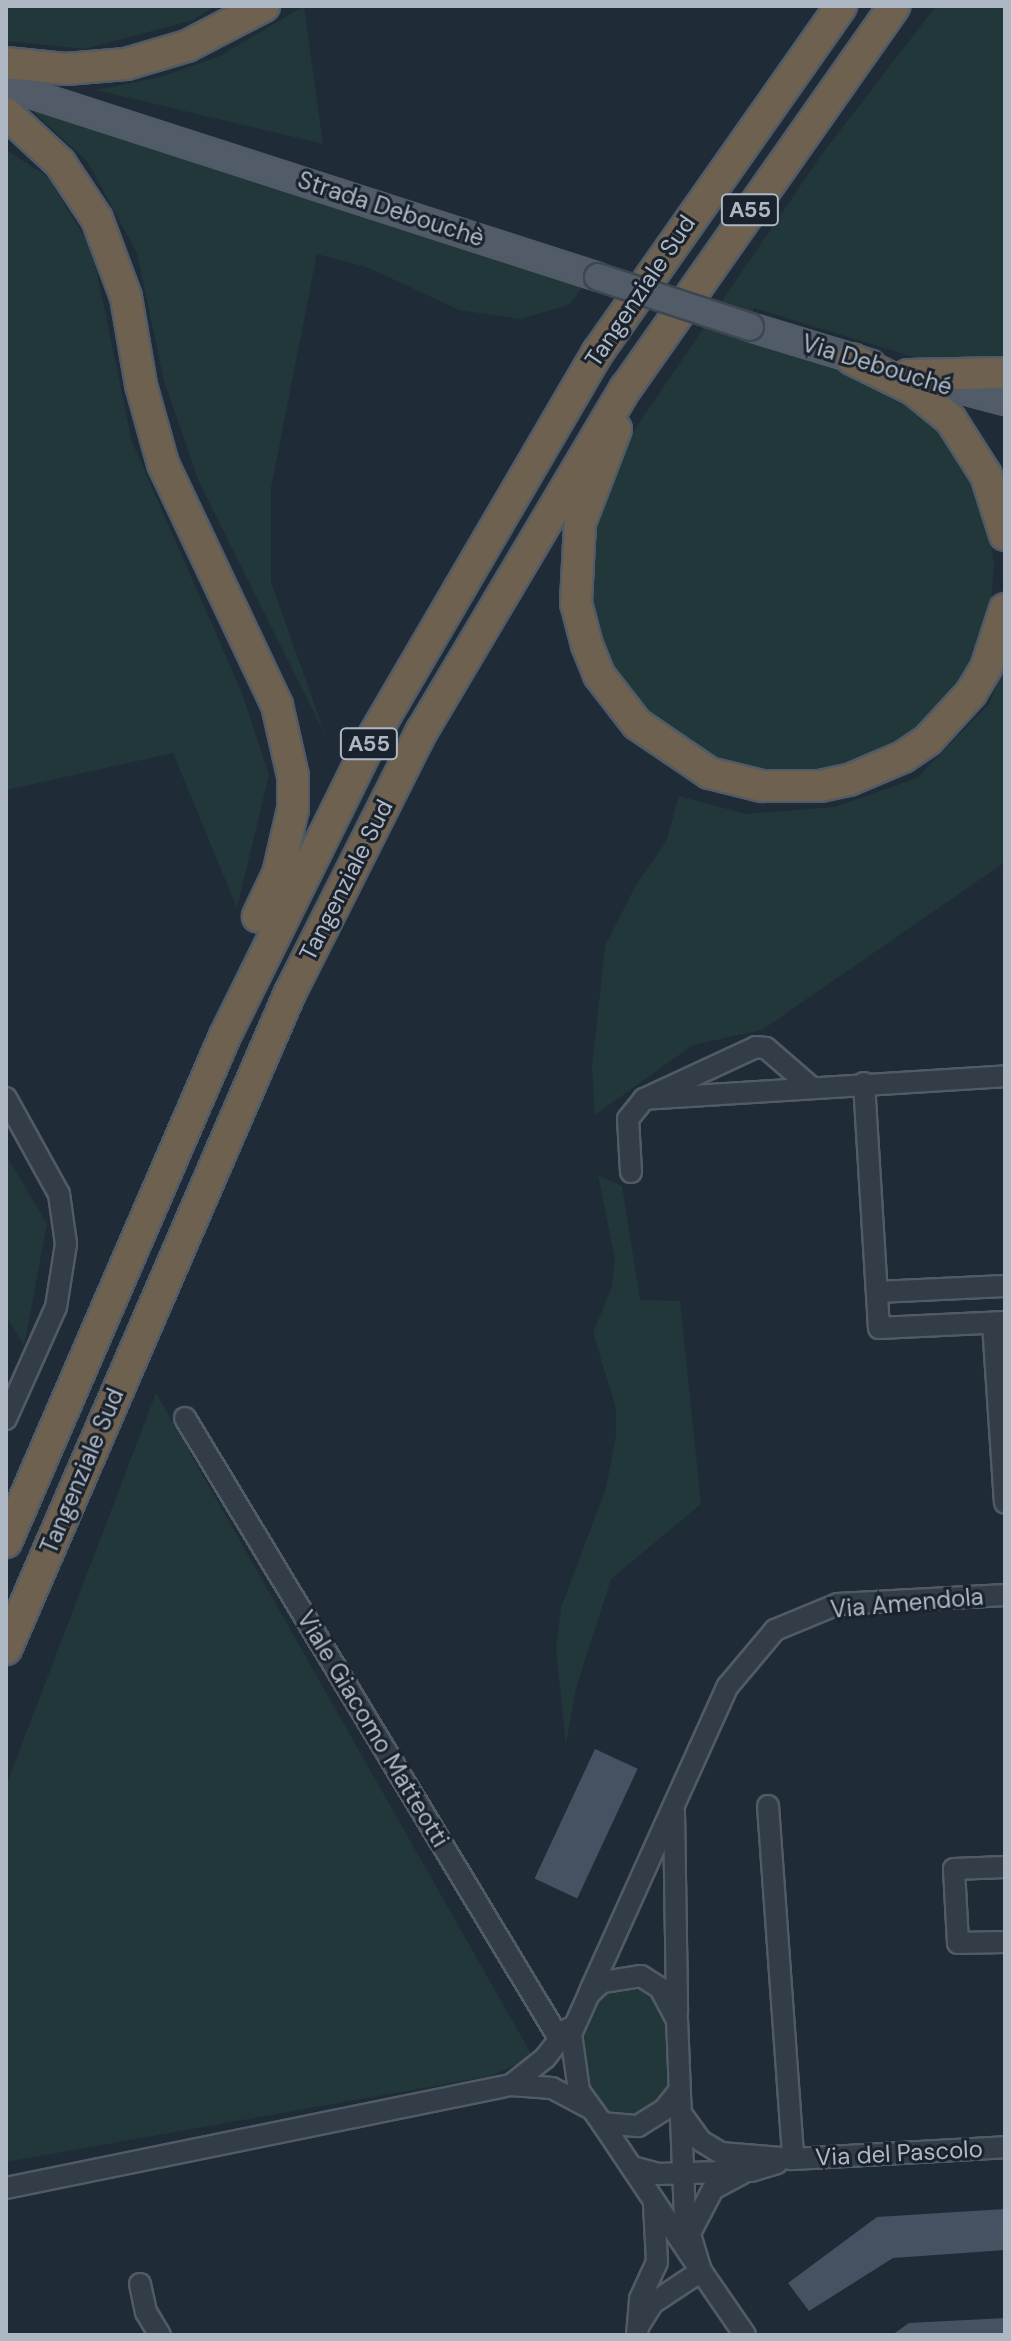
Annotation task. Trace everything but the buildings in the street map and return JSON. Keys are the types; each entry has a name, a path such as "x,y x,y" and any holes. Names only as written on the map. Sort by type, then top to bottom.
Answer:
{"highway":[{"path":"6,63 66,69 126,64 187,46 264,6"},
{"name":"Tangenziale Sud","path":"6,1542 179,1138 271,937 415,661 598,352 841,6"},
{"name":"Tangenziale Sud","path":"6,1649 341,885 479,630 626,388 894,6"},
{"path":"874,33 914,6"},
{"path":"6,113 60,163 97,219 126,297 141,385 163,464 263,669 288,742 293,809 281,863 216,1007 179,1138"},
{"path":"852,359 913,389 951,420 986,475 1005,535"},
{"path":"908,375 1005,373"},
{"path":"626,388 612,447 580,523 576,603 587,645 608,688 637,724 681,758 709,773 762,786 820,786 878,769 928,740 971,693 986,668 1005,609"}],"main road":[{"name":"Strada Debouchè","path":"6,83 750,327"},
{"name":"Via Debouché","path":"750,327 1005,401"}],"street":[{"path":"631,1172 628,1119 644,1099 720,1064 766,1048 811,1087"},
{"path":"720,1064 714,1082 727,1093"},
{"path":"644,1099 1005,1076"},
{"path":"864,1083 879,1328 999,1322 1005,1503"},
{"path":"6,1098 59,1194 66,1244 56,1307 6,1419"},
{"path":"877,1292 1005,1286"},
{"name":"Viale Giacomo Matteotti","path":"185,1418 560,2040"},
{"name":"Via Amendola","path":"589,1994 728,1686 775,1630 838,1604 1005,1595"},
{"name":"Via Amendola","path":"674,1802 677,2020"},
{"path":"768,1806 793,2159"},
{"path":"1005,1867 954,1869 958,1943 1005,1942"},
{"path":"511,2085 560,2040 589,1994 602,1982 641,1976 660,1988 677,2020 684,2172 690,2234 701,2271"},
{"path":"577,2014 571,2058 579,2091 745,2335"},
{"path":"6,2188 511,2085 552,2088 596,2116 638,2126 664,2110 679,2091"},
{"name":"Via del Pascolo","path":"681,2112 701,2141 721,2153 793,2159 1005,2147"},
{"name":"Via del Pascolo","path":"690,2234 713,2189 751,2171 793,2159"},
{"name":"Via del Pascolo","path":"632,2167 658,2174 751,2171"},
{"path":"637,2332 640,2299 657,2262 653,2199"},
{"path":"637,2332 653,2303 701,2271"},
{"path":"140,2284 146,2312 160,2335"}],"green space":[{"path":"6,6 215,6 193,20 85,49 6,41"},
{"path":"304,6 323,144 96,90 161,77 220,56"},
{"path":"936,6 1005,6 1005,363 930,362 754,308 743,341 863,378 907,399 945,437 973,476 988,520 994,564 991,607 977,652 956,688 910,734 876,755 807,775 731,767 663,731 616,678 599,645 585,562 604,485 639,423 822,154"},
{"path":"26,105 585,284 569,305 520,319 459,310 369,268 317,254 271,488 271,582 326,737 199,482 164,381 137,253 87,161"},
{"path":"6,150 48,177 92,249 132,442 242,693 269,775 237,908 173,753 6,790"},
{"path":"1005,664 1005,862 762,1030 693,1045 595,1115 592,1067 605,946 636,885 666,842 679,796 746,814 835,807 917,778 989,704"},
{"path":"6,1155 47,1224 24,1346 6,1316"},
{"path":"598,1175 622,1186 640,1300 680,1301 701,1504 611,1579 576,1688 566,1745 556,1649 561,1608 606,1488 616,1435 616,1408 593,1333 612,1286 615,1260"},
{"path":"156,1393 533,2057 491,2076 6,2162 6,1786"},
{"path":"640,1990 666,2008 672,2088 650,2117 605,2116 588,2094 576,2038 589,2008 610,1991"}]}
